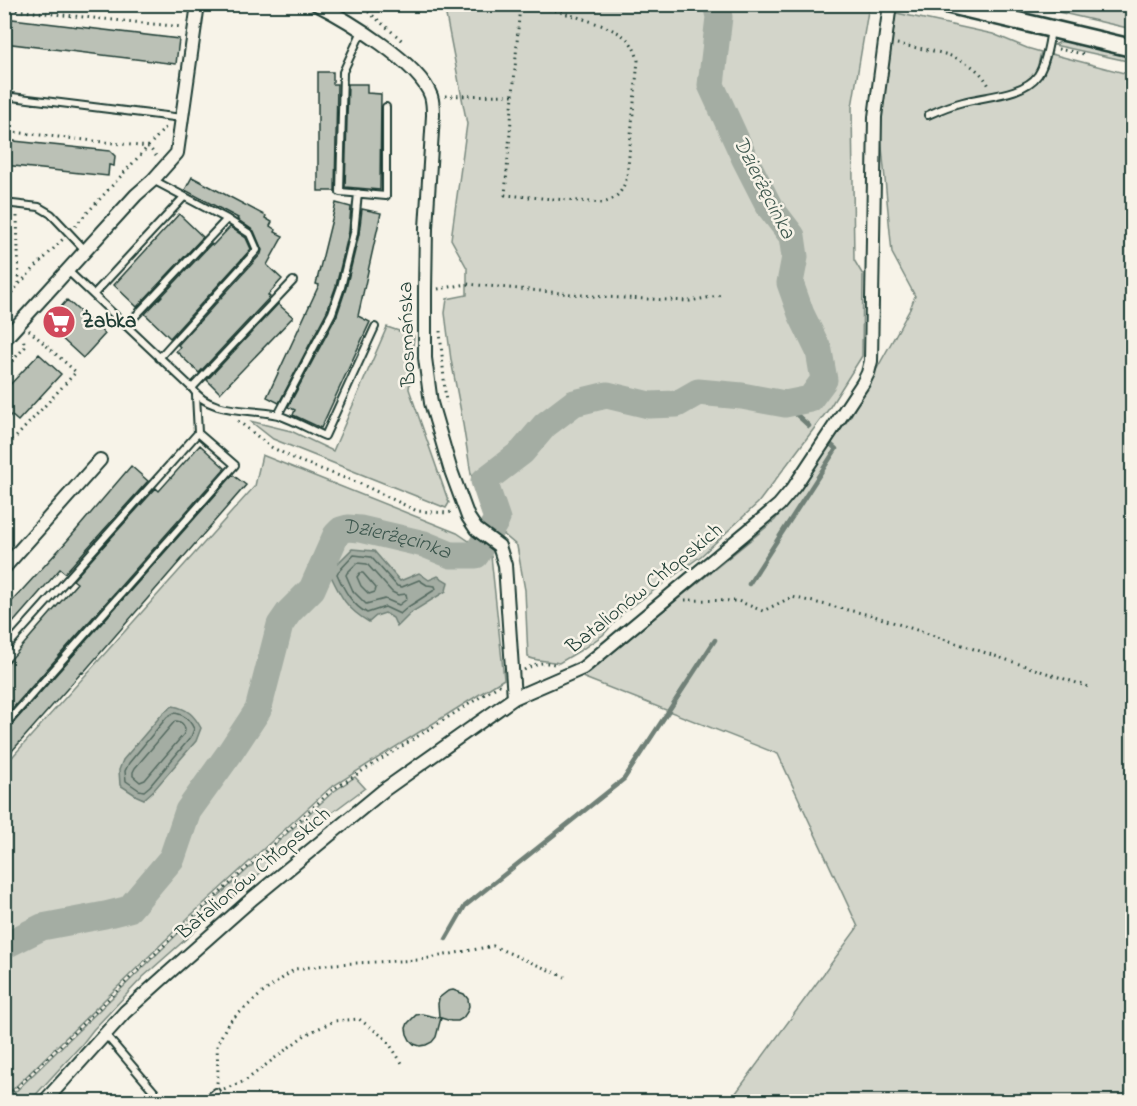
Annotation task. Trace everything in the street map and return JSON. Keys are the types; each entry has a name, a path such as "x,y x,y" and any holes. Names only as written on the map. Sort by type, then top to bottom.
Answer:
{"main road":[{"path":"940,9 1051,29 1132,48"}],"street":[{"path":"4,340 67,269 177,153 177,117 198,4"},
{"path":"316,4 341,17 388,49 412,70 431,97"},
{"name":"Batalionów Chłopskich","path":"44,1101 125,1012 235,914 384,790 514,698 583,668 786,497 863,382 872,351 874,117 890,4"},
{"name":"Bosmańska","path":"431,97 433,115 426,228 425,291 425,358 430,403 468,517 476,529 499,546 505,565 514,698"},
{"path":"4,568 100,460"}],"lane":[{"path":"928,115 962,102 993,96 1025,86 1037,75 1042,66 1051,29"},
{"path":"362,31 343,72 340,192 386,196 386,107"},
{"path":"4,96 177,117"},
{"path":"153,180 227,219 250,234 257,250 159,358"},
{"path":"278,416 332,313 354,233 358,194"},
{"path":"94,294 184,196"},
{"path":"4,203 39,207 51,214 66,236 85,250"},
{"path":"127,325 227,219"},
{"path":"67,269 196,394 229,409 278,416 325,436 375,327"},
{"path":"192,388 292,281"},
{"path":"4,650 198,433 196,394"},
{"path":"4,726 235,465 198,433"},
{"path":"105,1034 163,1101"},
{"path":"204,1101 216,1092"}],"path":[{"path":"520,4 505,195 603,203 614,199 623,188 627,177 638,60 634,48 626,38 611,29 528,4"},
{"path":"898,4 940,9"},
{"path":"4,9 194,28"},
{"path":"884,41 958,58 977,70 986,81 993,96"},
{"path":"431,97 513,95"},
{"path":"4,302 177,117"},
{"path":"4,131 149,147 165,167"},
{"path":"10,215 25,216"},
{"path":"17,216 19,284"},
{"path":"58,232 66,236"},
{"path":"425,291 467,284 603,297 690,301 723,295"},
{"path":"4,450 76,372 25,327"},
{"path":"229,409 238,421 271,447 361,484 417,511 447,513 465,507"},
{"path":"669,596 690,601 738,601 763,611 792,597 874,616 1089,687"},
{"path":"519,673 537,663 560,665"},
{"path":"4,1100 191,919 332,790 508,680"},
{"path":"402,1063 386,1039 359,1019 334,1021 305,1035 245,1081 216,1092 217,1045 228,1023 261,994 295,969 334,964 419,960 493,946 565,976"}],"shaded area":[{"path":"788,4 869,5 852,107 854,260 863,275 862,356 828,410 758,503 701,556 623,613 603,635 581,650 559,663 532,659 528,657 525,590 517,546 487,520 471,474 451,360 445,313 447,299 467,295 467,268 451,239 467,124 444,5 770,5 788,8"},
{"path":"1028,5 1132,5 1132,29"},
{"path":"892,12 993,34 1041,52 1038,65 1047,67 1051,54 1132,75 1132,1101 730,1101 858,927 778,754 582,677 775,520 850,417 910,309 915,296 892,253 878,105"},
{"path":"1064,40 1132,56 1132,62 1054,45"},
{"path":"387,327 414,336 409,389 449,503 446,508 273,439 250,421 291,431 333,451"},
{"path":"262,455 457,533 491,556 504,679 330,788 189,917 5,1097 5,765 255,486"},
{"path":"355,777 365,788 310,829 143,977 30,1101 6,1101 192,920 333,792"}],"water":[{"path":"352,549 374,551 400,581 419,573 429,580 438,576 448,582 446,591 412,612 397,627 393,618 385,613 369,622 349,606 329,572"},
{"path":"173,706 190,713 201,728 196,741 144,799 120,785 119,770 123,760 163,713"}],"building":[{"path":"4,18 179,39 176,64 4,43"},
{"path":"318,72 333,72 333,84 337,84 335,191 318,191"},
{"path":"348,84 367,84 367,93 381,94 380,190 345,187"},
{"path":"4,140 110,151 115,156 114,166 109,165 108,176 4,165"},
{"path":"192,177 266,216 265,218 272,222 270,226 276,230 275,232 283,236 267,265 282,279 268,295 270,297 199,373 176,351 180,347 178,345 261,254 262,250 254,231 238,218 185,190"},
{"path":"336,203 351,207 349,232 336,286 327,311 279,403 267,397 319,285 316,284"},
{"path":"362,209 381,213 358,316 370,322 321,428 293,415 295,410 288,407 337,315 359,234"},
{"path":"179,214 203,237 137,307 114,285"},
{"path":"230,227 246,238 251,249 170,338 145,314"},
{"path":"67,300 105,334 83,358 46,324"},
{"path":"278,304 293,317 220,393 207,380"},
{"path":"39,354 61,374 18,421 11,415 4,422 4,391"},
{"path":"200,445 225,468 4,718 4,667 77,583 73,580 156,488 159,491"},
{"path":"131,466 148,481 65,573 60,569 4,633 4,610"},
{"path":"233,475 246,485 83,673 4,760 4,731"},
{"path":"453,990 464,994 468,999 469,1006 463,1018 451,1021 441,1018 436,1037 432,1042 420,1046 414,1044 407,1034 408,1023 416,1015 422,1014 440,1018 439,998"}],"waterway":[{"name":"Dzierżęcinka","path":"4,946 42,927 129,909 172,858 188,811 258,710 280,625 289,612 312,589 336,535 341,530 360,529 424,544 451,555 476,555 497,519 484,481 522,452 545,425 574,403 607,395 649,405 677,404 698,392 742,396 785,404 810,399 824,380 819,351 801,314 790,283 795,257 792,236 769,206 711,85 719,17 716,4"},
{"path":"785,404 809,426"},
{"path":"749,584 836,449 826,440"},
{"path":"446,939 465,906 624,779 715,640"}],"place":[{"name":"Żabka","path":"59,322"}]}
